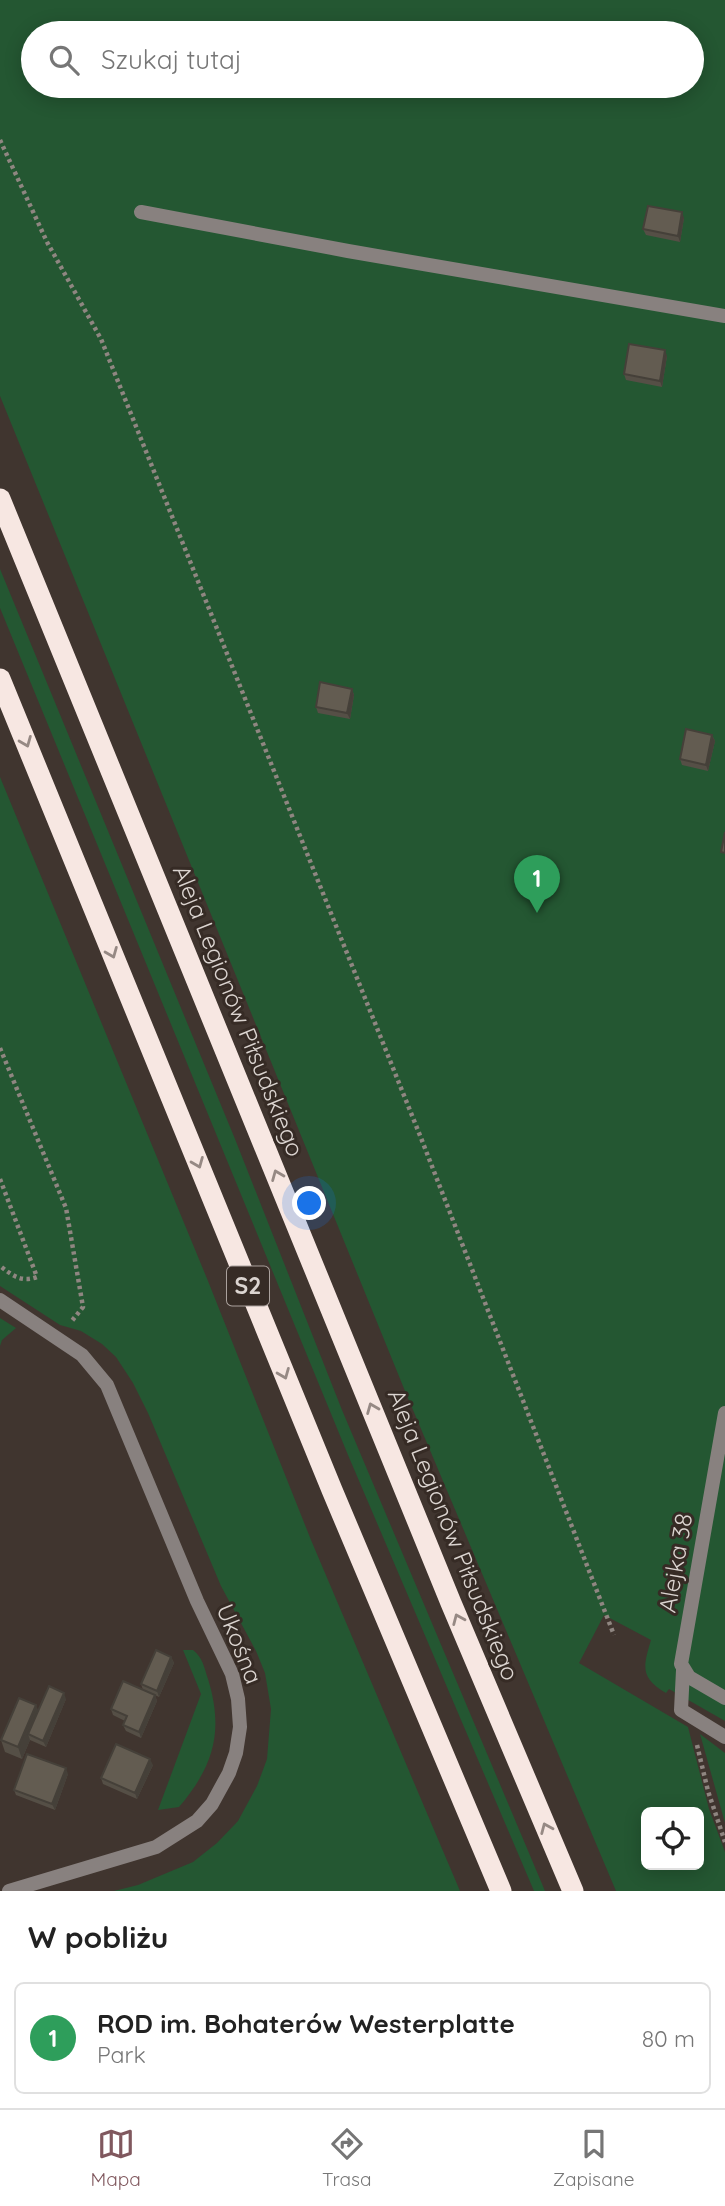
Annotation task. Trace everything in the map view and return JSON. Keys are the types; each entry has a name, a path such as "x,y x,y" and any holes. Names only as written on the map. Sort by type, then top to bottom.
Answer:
{"highway":[{"name":"Aleja Legionów Piłsudskiego","path":"0,499 451,1603 573,1891"},
{"name":"S2","path":"0,679 327,1478 500,1891"}],"street":[{"path":"141,212 348,251 725,316"},
{"name":"Ukośna","path":"0,1300 82,1354 107,1385 192,1589 232,1674 238,1699 240,1727 236,1752 222,1788 197,1821 176,1836 156,1847 9,1891"},
{"name":"Alejka 38","path":"685,1712 681,1664 725,1413"},
{"path":"683,1670 689,1677 725,1698"},
{"path":"685,1712 725,1737"}],"path":[{"path":"0,140 47,242 101,339 421,1138 614,1635"},
{"path":"0,1048 66,1208 83,1307 57,1337"},
{"path":"0,1179 37,1277 29,1280 17,1279 0,1266"},
{"path":"685,1712 725,1842"}],"green space":[{"path":"0,0 725,0 725,1721 669,1689 666,1693 658,1688 648,1677 645,1665 651,1640 604,1615 579,1663 688,1727 709,1809 725,1852 725,1891 616,1891 405,1391 0,396"},
{"path":"0,569 235,1139 342,1410 545,1891 534,1891 348,1455 0,608"},
{"path":"0,777 208,1281 311,1540 460,1891 114,1891 138,1885 193,1862 217,1843 238,1821 257,1786 267,1759 271,1709 265,1673 256,1651 221,1586 133,1383 116,1357 102,1344 81,1331 60,1325 0,1286"},
{"path":"0,1318 16,1328 2,1340 0,1346"},
{"path":"183,1650 193,1650 199,1656 208,1679 215,1715 213,1747 201,1777 179,1807 158,1810 201,1694"},
{"path":"700,1734 725,1753 725,1823"}],"building":[{"path":"648,206 682,212 678,236 643,229"},
{"path":"629,344 665,350 660,381 624,374"},
{"path":"320,682 352,689 347,713 316,707"},
{"path":"686,729 712,735 706,765 680,759"},
{"path":"725,832 725,853 721,852"},
{"path":"156,1650 171,1657 157,1691 141,1684"},
{"path":"123,1681 155,1695 139,1732 123,1725 127,1716 111,1709"},
{"path":"49,1686 64,1693 43,1741 28,1734"},
{"path":"19,1698 36,1705 18,1747 1,1740"},
{"path":"116,1744 150,1759 135,1793 101,1778"},
{"path":"27,1754 66,1768 52,1804 14,1790"}],"place":[{"name":"ROD im. Bohaterów Westerplatte","path":"537,913"}]}
